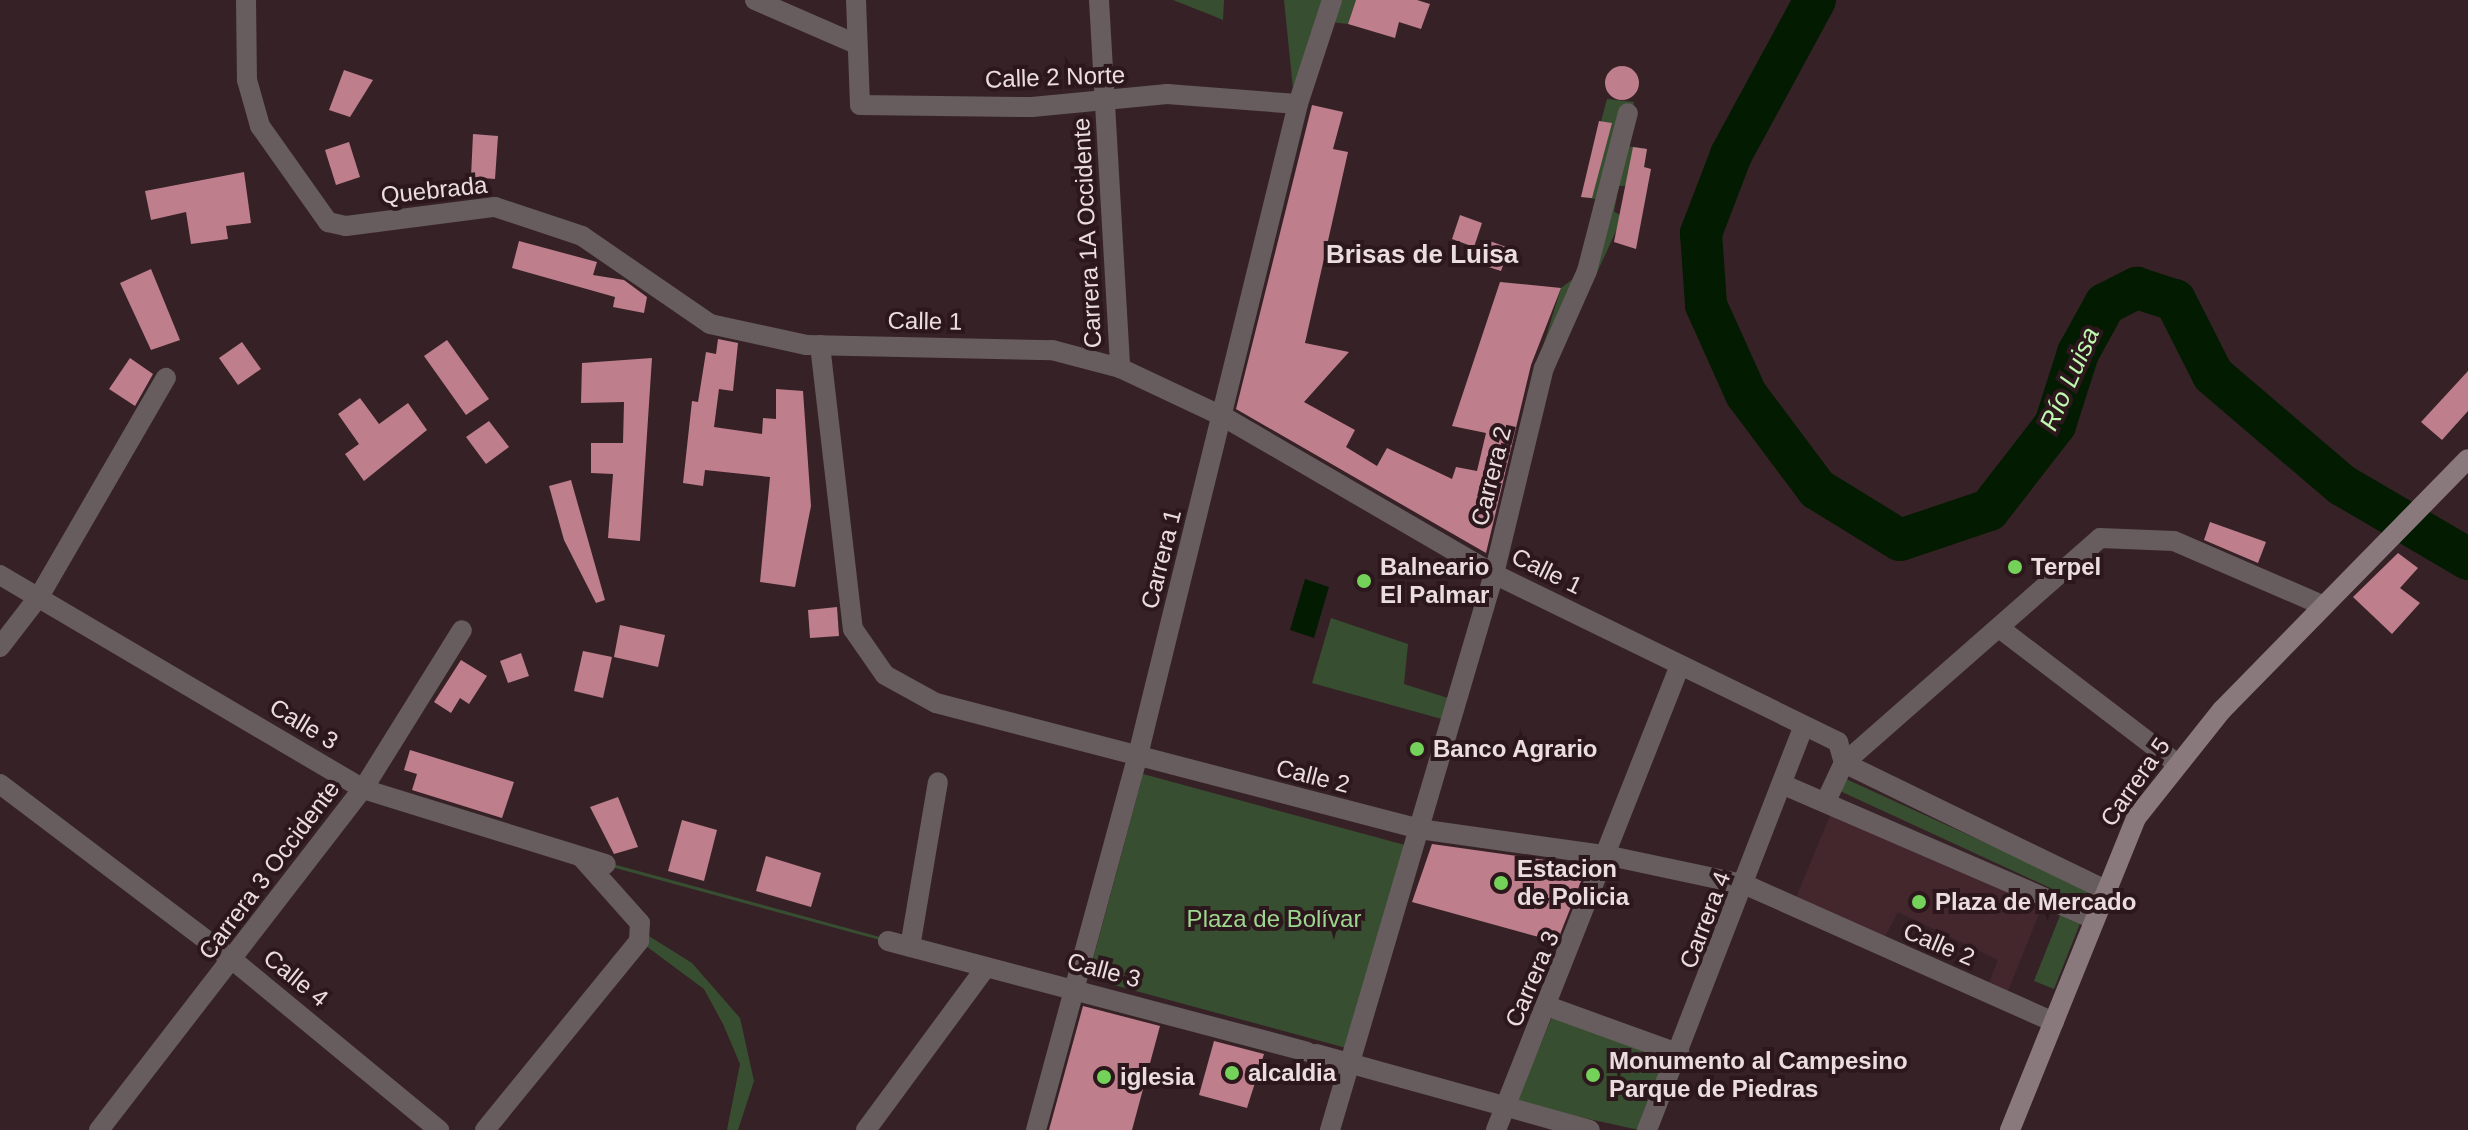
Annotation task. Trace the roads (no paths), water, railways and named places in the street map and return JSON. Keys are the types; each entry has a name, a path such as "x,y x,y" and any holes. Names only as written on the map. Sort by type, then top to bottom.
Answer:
{"main road":[{"name":"Carrera 5","path":"2010,1130 2054,1022 2091,918 2136,818 2176,763 2324,606 2460,472"}],"street":[{"name":"Quebrada","path":"246,0 247,80 260,126 328,222 346,226 495,207 582,236 710,324 813,345"},
{"path":"755,0 856,44 856,0"},
{"name":"Carrera 1A Occidente","path":"1099,0 1120,368"},
{"name":"Carrera 1","path":"1036,1130 1137,759 1224,417 1298,104 1332,0"},
{"name":"Calle 2 Norte","path":"856,44 860,105 1106,105 1167,94 1298,104"},
{"name":"Carrera 2","path":"1330,1130 1494,574 1544,368 1587,271 1628,113"},
{"name":"Calle 1","path":"813,345 1052,350 1120,368 1224,417 1494,574 1838,742 1844,763 2103,889"},
{"name":"Calle 2","path":"813,345 853,629 885,675 936,703 1137,759 1419,829 1610,856 1746,885 2054,1022"},
{"path":"0,647 40,595 166,378"},
{"path":"1827,799 1844,763 2002,630 2100,538 2174,541 2324,606"},
{"name":"Calle 3","path":"0,575 40,595 363,789 606,864"},
{"name":"Carrera 3 Occidente","path":"99,1130 234,961 363,789 462,630"},
{"path":"2002,630 2176,763"},
{"name":"Carrera 3","path":"1496,1130 1550,1007 1610,856 1680,666"},
{"name":"Carrera 4","path":"1647,1130 1746,885 1804,726"},
{"path":"910,947 938,782"},
{"name":"Calle 4","path":"0,784 234,961 439,1130"},
{"path":"1784,785 1827,799 2091,918"},
{"path":"485,1130 639,941 640,923 582,858"},
{"name":"Calle 3","path":"888,941 1352,1062 1590,1130"},
{"path":"866,1130 986,967"},
{"path":"1550,1007 1680,1054"}],"waterway":[{"name":"Río Luisa","path":"1815,0 1731,155 1701,233 1706,305 1746,394 1817,489 1900,540 1989,510 2055,425 2078,353 2105,304 2137,288 2175,300 2213,375 2342,485 2468,559"}],"place":[{"name":"Terpel","path":"2015,567"},
{"name":"Balneario El Palmar","path":"1364,581"},
{"name":"Banco Agrario","path":"1417,749"},
{"name":"Estacion de Policia","path":"1501,883"},
{"name":"Plaza de Mercado","path":"1919,902"},
{"name":"alcaldia","path":"1232,1073"},
{"name":"Monumento al Campesino Parque de Piedras","path":"1593,1075"},
{"name":"iglesia","path":"1104,1077"}],"district":[{"name":"Brisas de Luisa","path":"1422,255"}],"park label":[{"name":"Plaza de Bolívar","path":"1274,919"}]}
